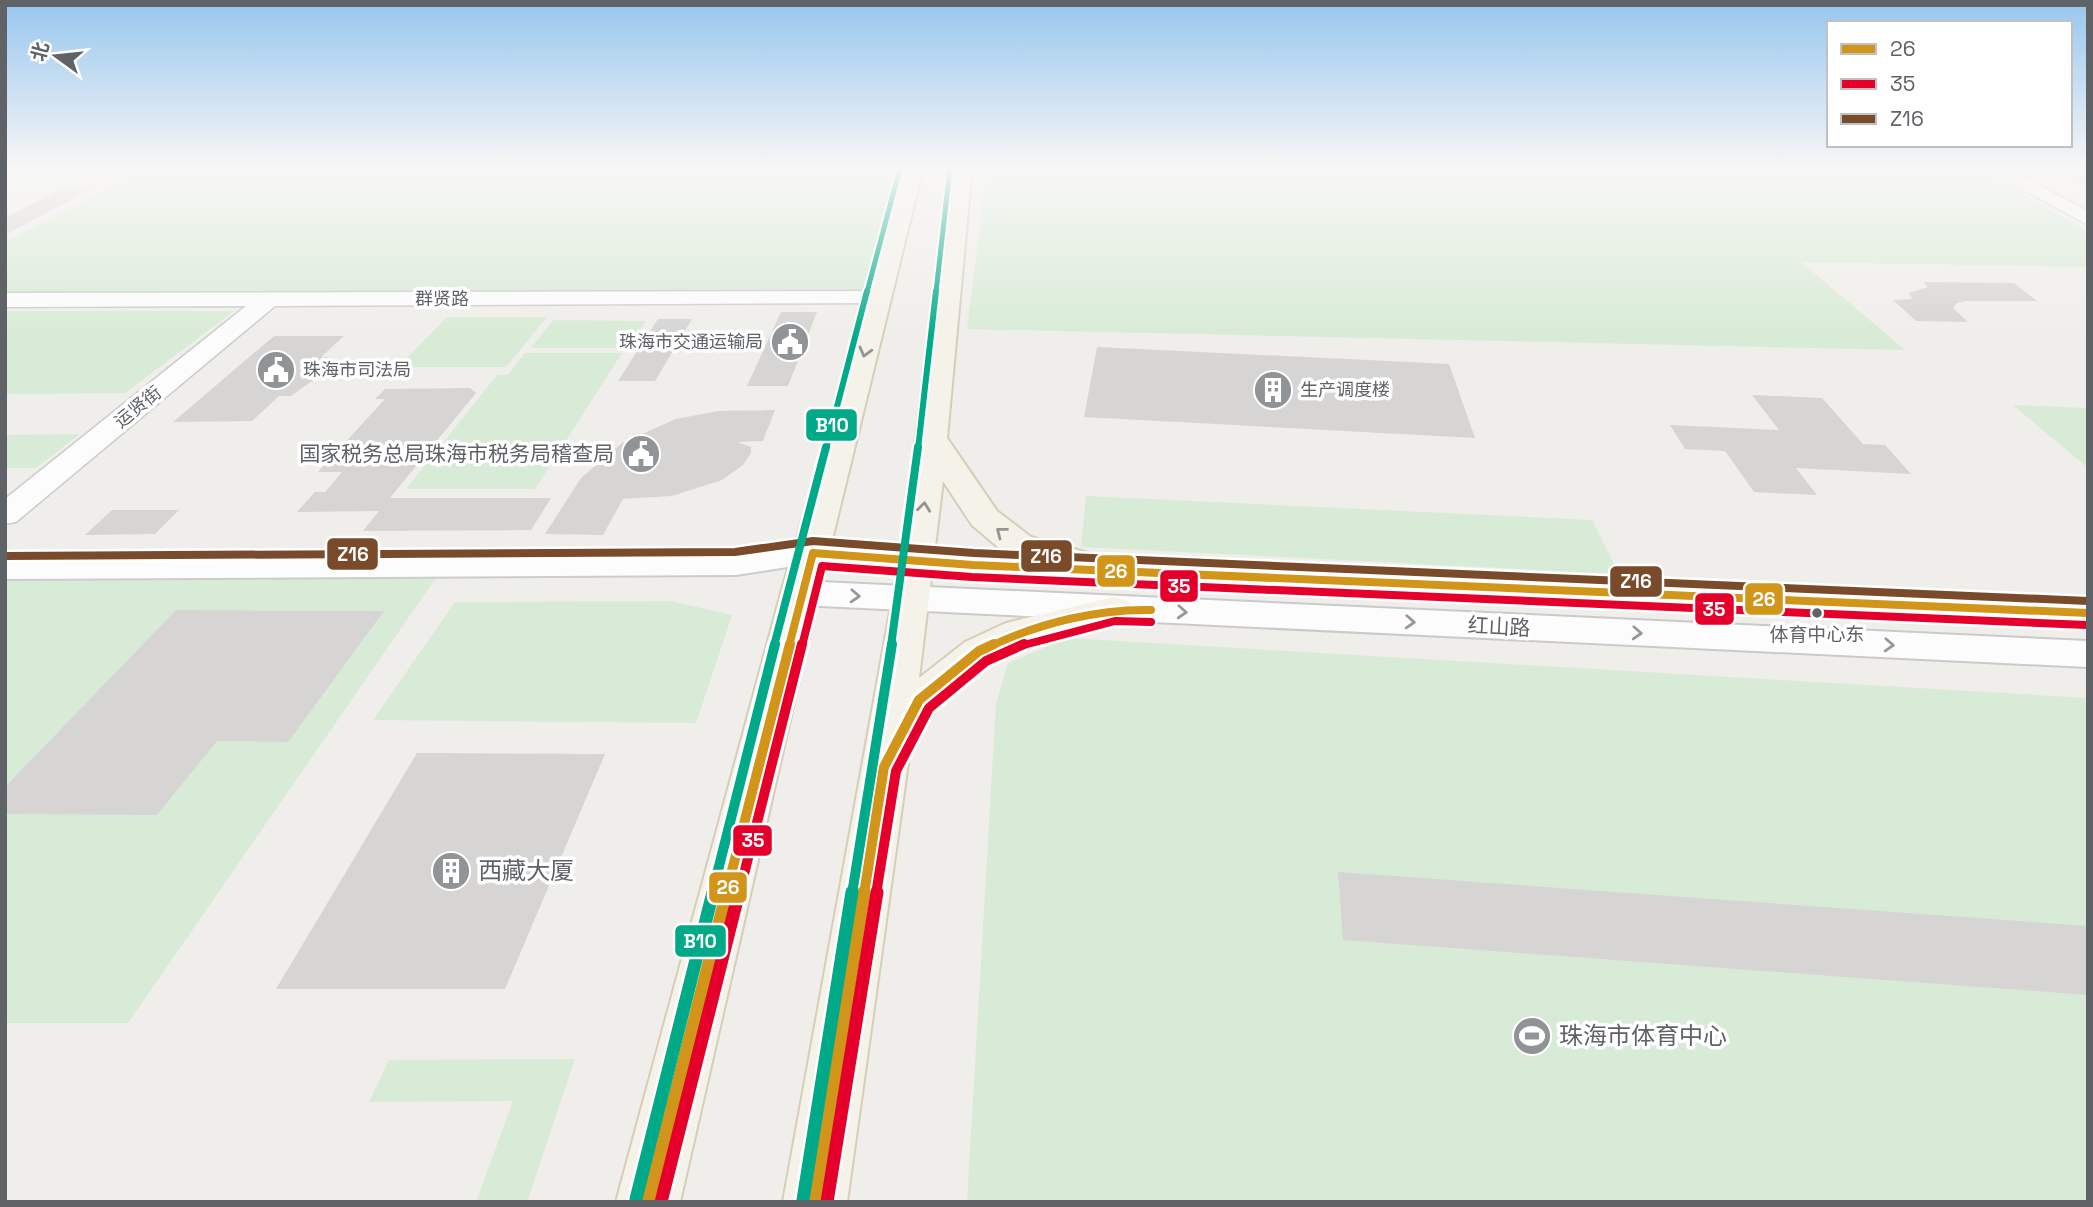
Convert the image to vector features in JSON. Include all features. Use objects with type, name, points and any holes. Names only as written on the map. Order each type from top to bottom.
[{"type":"main road","points":[[648,1202],[806,573],[898,224]]},
{"type":"main road","points":[[815,1202],[914,580],[955,224]]},
{"type":"main road","points":[[932,439],[984,518],[1018,545],[1112,590]]},
{"type":"main road","points":[[5,568],[736,564],[806,573]]},
{"type":"main road","name":"红山路","points":[[806,573],[1112,590],[2088,654]]},
{"type":"main road","points":[[884,767],[919,700],[979,651],[1112,590]]},
{"type":"main road","name":"红山路","points":[[1112,590],[2088,612]]},
{"type":"street","name":"群贤路","points":[[5,300],[879,298]]},
{"type":"street","name":"运贤街","points":[[5,515],[270,299]]},
{"type":"green space","points":[[39,224],[898,224],[879,298],[5,300],[5,242]]},
{"type":"green space","points":[[980,224],[2076,224],[2088,231],[2088,267],[1801,262],[1905,350],[967,329]]},
{"type":"green space","points":[[5,311],[234,311],[125,393],[5,394]]},
{"type":"green space","points":[[447,317],[547,317],[506,367],[398,367]]},
{"type":"green space","points":[[553,320],[646,321],[628,348],[531,348]]},
{"type":"green space","points":[[525,353],[622,353],[535,489],[406,489],[497,375],[508,375]]},
{"type":"green space","points":[[2013,405],[2088,408],[2088,468]]},
{"type":"green space","points":[[80,434],[36,468],[5,468],[5,435]]},
{"type":"green space","points":[[1086,496],[1592,520],[1619,574],[1081,547]]},
{"type":"green space","points":[[5,572],[440,572],[128,1023],[5,1023]]},
{"type":"green space","points":[[670,601],[732,615],[696,723],[373,720],[455,602]]},
{"type":"green space","name":"珠海市体育中心","points":[[1068,638],[2088,698],[2088,1202],[967,1202],[996,703],[1008,663]]},
{"type":"green space","points":[[575,1059],[527,1202],[476,1202],[513,1101],[369,1102],[389,1060]]},
{"type":"building","points":[[5,224],[25,224],[5,235]]},
{"type":"building","points":[[1923,282],[2014,283],[2037,301],[1965,301],[1957,303],[1953,308],[1968,322],[1916,321],[1893,300],[1912,299],[1909,293],[1928,287]]},
{"type":"building","points":[[781,312],[817,312],[788,386],[747,386]]},
{"type":"building","points":[[658,319],[692,319],[655,381],[618,381]]},
{"type":"building","name":"珠海市司法局","points":[[274,336],[344,336],[321,357],[332,357],[319,376],[291,396],[279,396],[252,421],[173,422]]},
{"type":"building","name":"生产调度楼","points":[[1097,347],[1449,364],[1475,438],[1084,417]]},
{"type":"building","points":[[470,388],[476,393],[390,498],[551,498],[531,530],[363,531],[379,511],[297,512],[315,492],[325,492],[342,472],[318,472],[385,399],[375,399],[385,389]]},
{"type":"building","points":[[1752,395],[1822,398],[1863,444],[1885,445],[1911,474],[1796,468],[1817,495],[1754,492],[1725,451],[1685,449],[1670,425],[1779,430]]},
{"type":"building","points":[[775,410],[763,441],[737,442],[751,447],[751,453],[743,465],[722,480],[672,496],[623,499],[603,535],[545,534],[581,478],[622,443],[676,419],[718,411]]},
{"type":"building","points":[[112,510],[179,510],[155,534],[85,535]]},
{"type":"building","points":[[176,610],[384,611],[288,742],[217,741],[157,815],[5,814],[5,787]]},
{"type":"building","name":"西藏大厦","points":[[417,753],[605,754],[505,989],[276,989]]},
{"type":"building","points":[[1338,872],[2088,926],[2088,995],[1343,940]]},
{"type":"transit line","name":"B10","points":[[636,1199],[788,590],[885,224]]},
{"type":"transit line","name":"B10","points":[[803,1200],[905,560],[944,224]]},
{"type":"transit line","name":"Z16","points":[[5,556],[735,552],[813,541],[974,553],[2088,601]]},
{"type":"transit line","name":"26","points":[[648,1202],[813,553],[973,565],[2088,613]]},
{"type":"transit line","name":"35","points":[[661,1202],[822,566],[972,577],[2087,625]]},
{"type":"transit line","name":"26","points":[[815,1202],[884,767],[919,700],[979,651],[1020,632],[1114,609],[1151,610]]},
{"type":"transit line","name":"35","points":[[827,1202],[896,771],[929,708],[986,661],[1024,644],[1115,621],[1151,622]]},
{"type":"place","name":"珠海市交通运输局","points":[[790,342]]},
{"type":"place","name":"珠海市司法局","points":[[276,370]]},
{"type":"place","name":"生产调度楼","points":[[1273,390]]},
{"type":"place","name":"国家税务总局珠海市税务局稽查局","points":[[641,454]]},
{"type":"place","name":"体育中心东","points":[[1817,613]]},
{"type":"place","name":"西藏大厦","points":[[451,871]]},
{"type":"place","name":"珠海市体育中心","points":[[1532,1036]]}]
